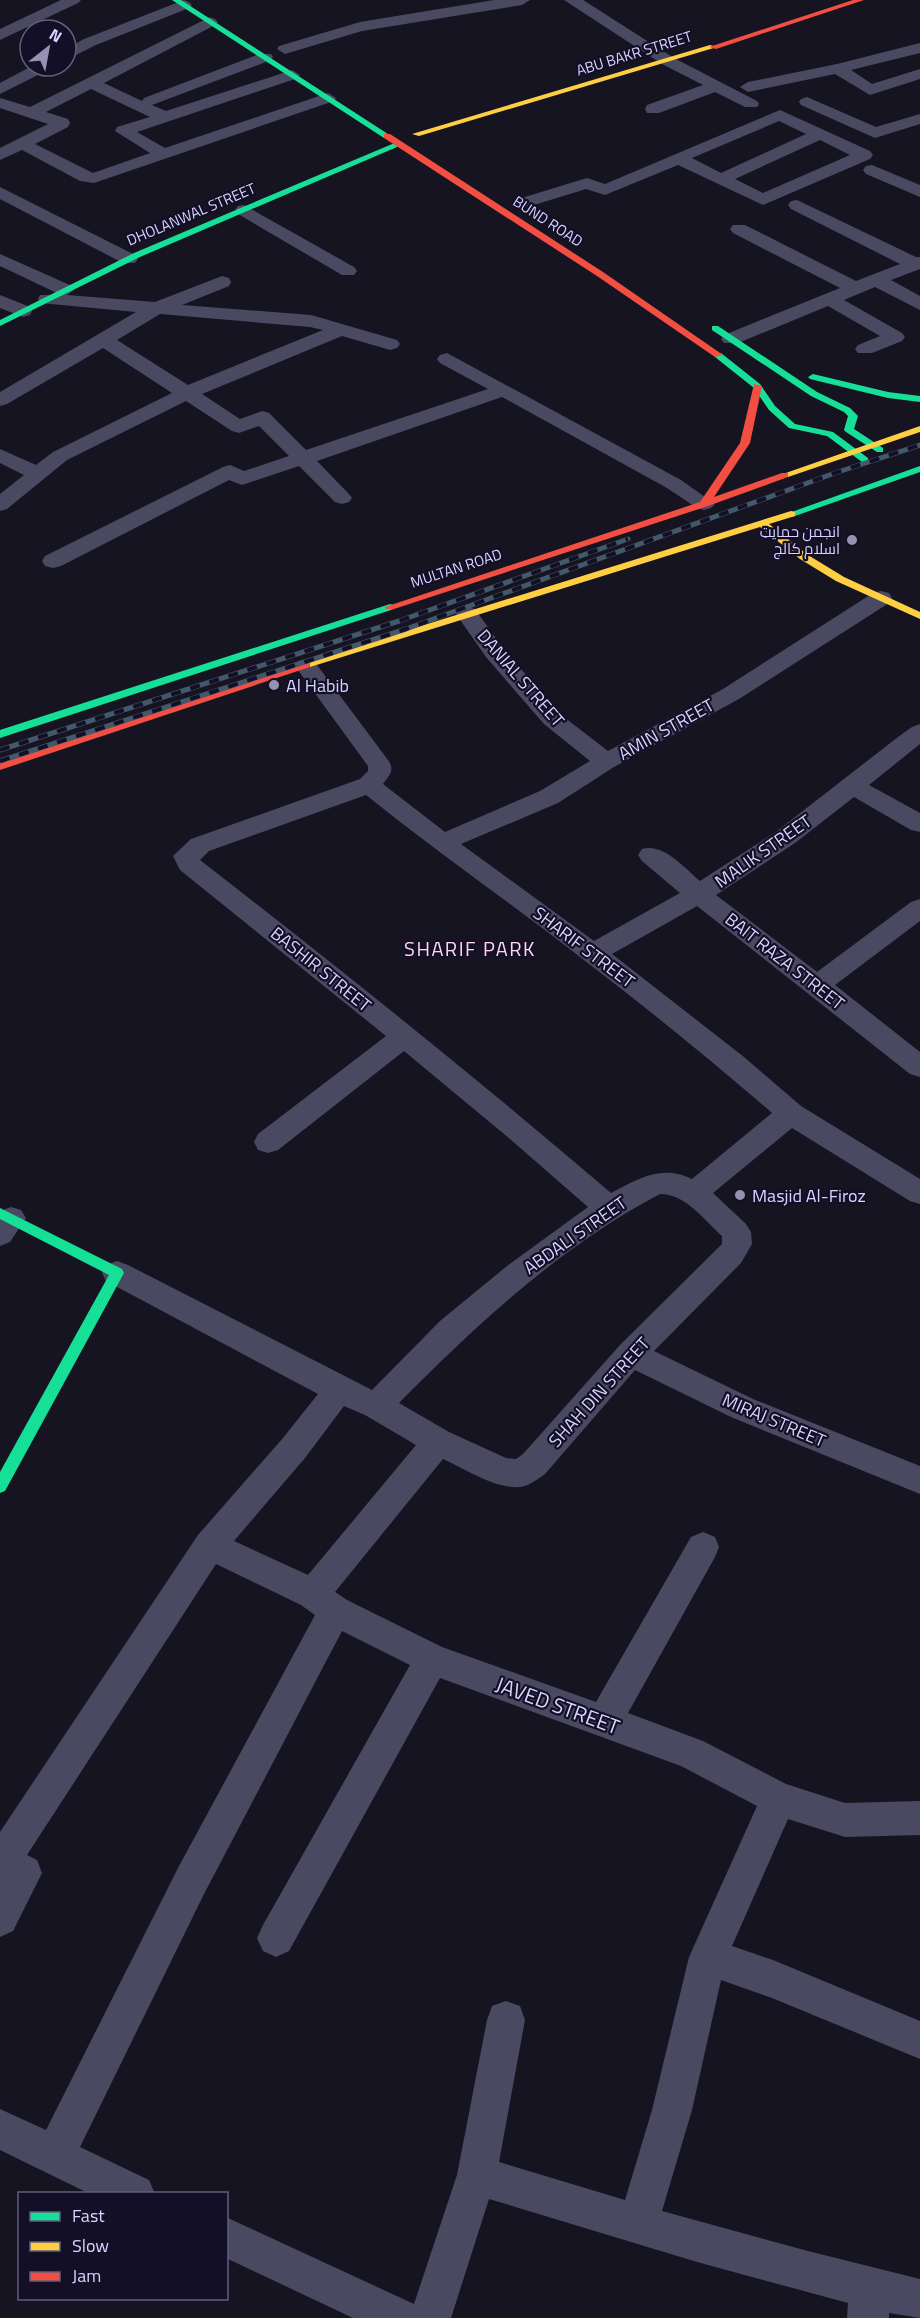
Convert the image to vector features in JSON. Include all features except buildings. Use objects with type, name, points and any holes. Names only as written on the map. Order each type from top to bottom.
[{"type":"main road","name":"ABU BAKR STREET","points":[[434,146],[412,132],[668,61],[860,0]]},
{"type":"main road","name":"BUND ROAD","points":[[180,3],[600,273],[706,346],[757,386],[771,408],[792,426],[830,434],[891,478]]},
{"type":"main road","points":[[280,46],[305,62]]},
{"type":"main road","name":"DHOLANWAL STREET","points":[[0,323],[129,259],[400,144]]},
{"type":"main road","points":[[438,170],[460,163]]},
{"type":"main road","name":"BUND ROAD","points":[[517,201],[541,216]]},
{"type":"main road","points":[[0,766],[467,614],[762,524],[891,478],[904,466],[849,430],[853,416],[847,410],[814,394],[777,367],[700,319]]},
{"type":"main road","points":[[777,367],[856,388],[920,399]]},
{"type":"main road","points":[[704,504],[745,443],[757,386]]},
{"type":"main road","name":"MULTAN ROAD","points":[[0,734],[704,504],[852,450],[920,429]]},
{"type":"main road","points":[[762,524],[804,557],[840,579],[920,615]]},
{"type":"main road","points":[[0,1486],[117,1272],[4,1222]]},
{"type":"street","points":[[0,35],[73,0]]},
{"type":"street","points":[[280,46],[360,27],[522,0]]},
{"type":"street","points":[[572,0],[668,61],[716,86],[749,95],[920,48]]},
{"type":"street","points":[[78,48],[180,3]]},
{"type":"street","points":[[32,113],[210,22]]},
{"type":"street","points":[[150,101],[265,57]]},
{"type":"street","points":[[837,69],[862,101]]},
{"type":"street","points":[[833,114],[920,74]]},
{"type":"street","points":[[163,154],[123,131],[292,75]]},
{"type":"street","points":[[0,89],[21,78]]},
{"type":"street","points":[[91,83],[165,117]]},
{"type":"street","points":[[653,109],[716,86]]},
{"type":"street","points":[[23,144],[91,178],[328,98]]},
{"type":"street","points":[[807,102],[875,133],[920,120]]},
{"type":"street","points":[[0,104],[62,123],[0,155]]},
{"type":"street","points":[[517,201],[587,183],[604,190],[778,115],[864,155],[764,200],[678,159]]},
{"type":"street","points":[[720,179],[820,134]]},
{"type":"street","points":[[872,170],[920,192]]},
{"type":"street","points":[[0,192],[129,259]]},
{"type":"street","points":[[797,205],[917,263]]},
{"type":"street","points":[[244,210],[348,271]]},
{"type":"street","points":[[739,229],[856,289]]},
{"type":"street","points":[[0,259],[65,290]]},
{"type":"street","points":[[731,339],[917,263]]},
{"type":"street","points":[[877,280],[920,304]]},
{"type":"street","points":[[0,400],[157,308],[222,282]]},
{"type":"street","points":[[47,299],[310,321],[390,344]]},
{"type":"street","points":[[831,300],[895,337],[865,350]]},
{"type":"street","points":[[0,301],[23,311]]},
{"type":"street","points":[[0,505],[60,456],[187,393],[340,330]]},
{"type":"street","points":[[103,339],[239,427],[262,417],[342,498]]},
{"type":"street","points":[[447,359],[502,392],[674,484],[704,504]]},
{"type":"street","points":[[53,561],[230,471],[242,479],[502,392]]},
{"type":"street","points":[[0,455],[37,474]]},
{"type":"street","name":"AMIN STREET","points":[[442,843],[549,797],[606,762],[731,694],[881,598]]},
{"type":"street","name":"DANIAL STREET","points":[[467,614],[494,652],[552,719],[606,762]]},
{"type":"street","points":[[306,666],[380,765],[380,772],[369,785]]},
{"type":"street","name":"MALIK STREET","points":[[593,953],[699,894],[813,818],[851,785],[920,732]]},
{"type":"street","name":"SHARIF STREET","points":[[369,785],[442,843],[593,953],[734,1064],[791,1113],[920,1193]]},
{"type":"street","name":"BASHIR STREET","points":[[369,785],[200,845],[186,856],[189,864],[295,947],[520,1131],[608,1208]]},
{"type":"street","points":[[851,785],[920,824]]},
{"type":"street","name":"BAIT RAZA STREET","points":[[651,855],[745,932],[817,985],[920,1067]]},
{"type":"street","points":[[817,985],[920,908]]},
{"type":"street","points":[[268,1142],[404,1037]]},
{"type":"street","points":[[694,1193],[791,1113]]},
{"type":"street","name":"ABDALI STREET","points":[[376,1406],[451,1330],[518,1275],[608,1208],[656,1183],[674,1183],[694,1193]]},
{"type":"street","name":"SHAH DIN STREET","points":[[117,1272],[339,1390],[376,1406],[438,1442],[503,1471],[520,1473],[534,1464],[631,1354],[731,1255],[737,1244],[736,1232],[694,1193]]},
{"type":"street","name":"MIRAJ STREET","points":[[631,1354],[742,1408],[920,1480]]},
{"type":"street","points":[[0,1918],[24,1873],[2,1861],[210,1545],[294,1448],[339,1390]]},
{"type":"street","points":[[55,2155],[126,2006],[271,1725],[324,1602],[438,1442]]},
{"type":"street","name":"JAVED STREET","points":[[210,1545],[432,1659],[691,1753],[778,1799],[845,1820],[920,1818]]},
{"type":"street","points":[[604,1722],[702,1547]]},
{"type":"street","points":[[276,1938],[432,1659]]},
{"type":"street","points":[[638,2224],[672,2110],[708,1957],[778,1799]]},
{"type":"street","points":[[708,1957],[773,1979],[920,2040]]},
{"type":"street","points":[[430,2318],[477,2175],[506,2020]]},
{"type":"street","points":[[0,2129],[133,2192]]},
{"type":"street","points":[[477,2175],[638,2224],[869,2303],[920,2300]]},
{"type":"street","points":[[228,2238],[399,2318]]},
{"type":"railway","points":[[0,761],[406,629],[835,473],[920,445]]},
{"type":"railway","points":[[0,750],[399,621],[628,539]]},
{"type":"traffic: fast","points":[[176,0],[387,136]]},
{"type":"traffic: fast","points":[[0,323],[137,255],[400,144]]},
{"type":"traffic: fast","points":[[715,328],[814,394],[847,410],[853,416],[849,430],[880,450]]},
{"type":"traffic: fast","points":[[718,355],[757,386],[772,408],[792,426],[830,434],[865,460]]},
{"type":"traffic: fast","points":[[813,377],[888,395],[920,399]]},
{"type":"traffic: fast","points":[[791,514],[920,469]]},
{"type":"traffic: fast","points":[[0,734],[390,607]]},
{"type":"traffic: fast","points":[[0,1213],[117,1273],[0,1486]]},
{"type":"traffic: slow","points":[[416,134],[713,47]]},
{"type":"traffic: slow","points":[[785,475],[920,429]]},
{"type":"traffic: slow","points":[[306,665],[791,514]]},
{"type":"traffic: slow","points":[[762,524],[804,557],[840,579],[920,616]]},
{"type":"traffic: jam","points":[[713,47],[860,0]]},
{"type":"traffic: jam","points":[[387,136],[600,274],[718,355]]},
{"type":"traffic: jam","points":[[704,504],[745,443],[757,386]]},
{"type":"traffic: jam","points":[[390,607],[704,504],[785,475]]},
{"type":"traffic: jam","points":[[0,766],[306,665]]},
{"type":"place","name":"انجمن حمایتِ اسلام کالج","points":[[852,540]]},
{"type":"place","name":"Al Habib","points":[[274,685]]},
{"type":"place","name":"Masjid Al-Firoz","points":[[740,1195]]},
{"type":"district","name":"SHARIF PARK","points":[[470,948]]}]
